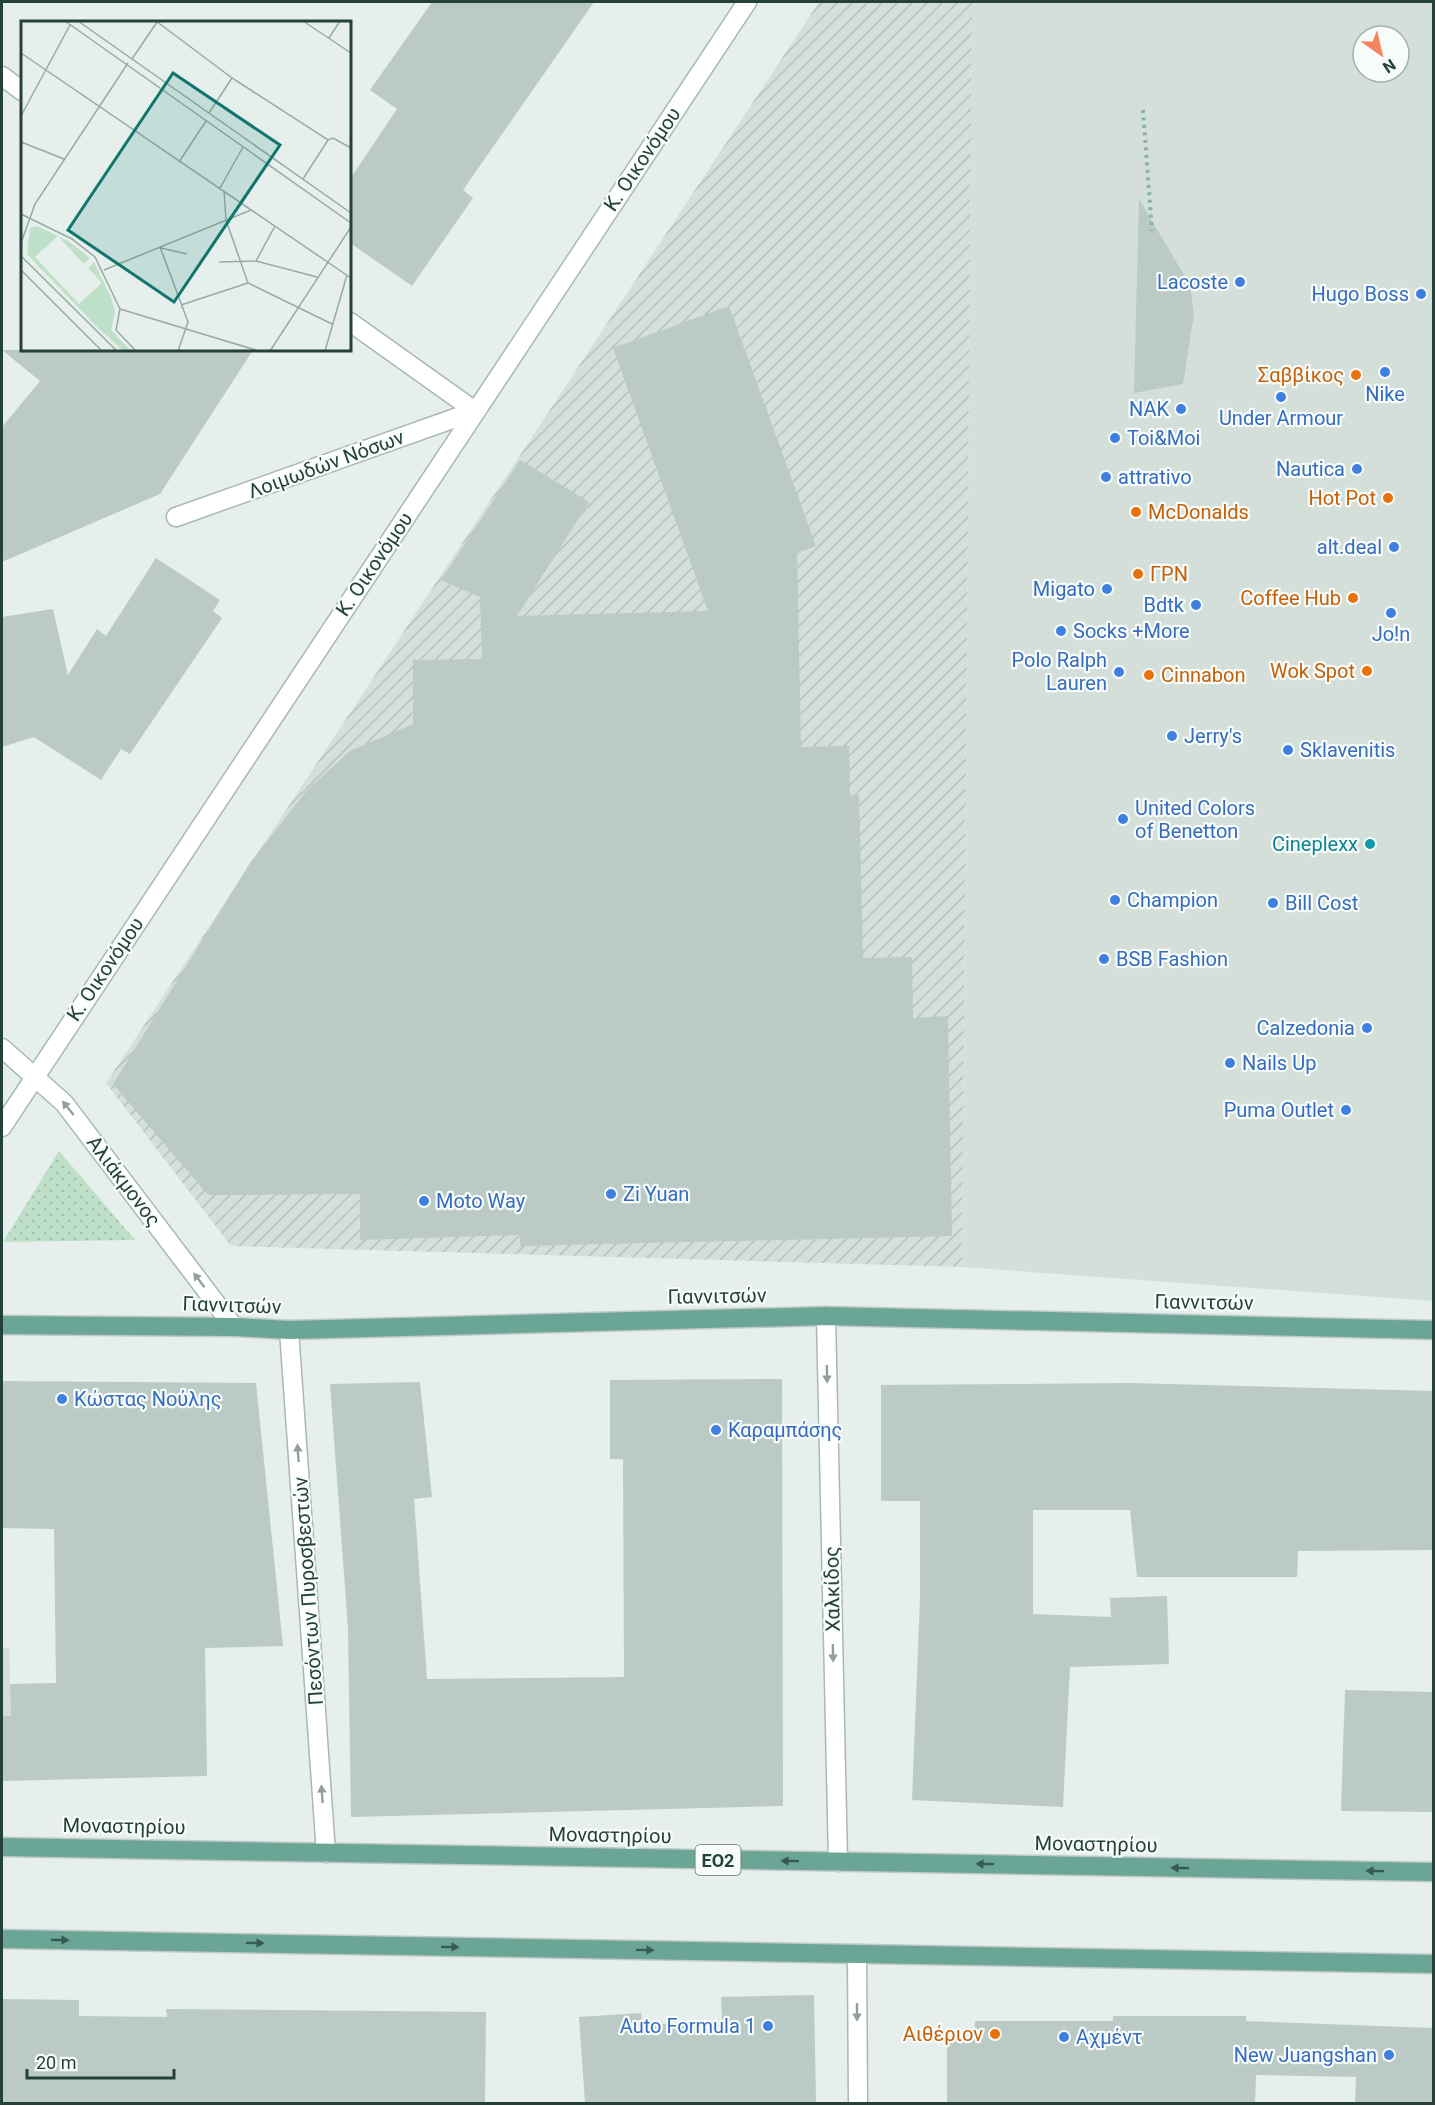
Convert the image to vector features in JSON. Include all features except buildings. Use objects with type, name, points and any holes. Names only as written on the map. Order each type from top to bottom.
[{"type":"main road","name":"Γιαννιτσών","points":[[2,1325],[234,1327],[289,1330],[826,1316],[1434,1330]]},
{"type":"main road","name":"Μοναστηρίου","points":[[2,1847],[1434,1872]]},
{"type":"main road","points":[[2,1939],[1434,1964]]},
{"type":"street","name":"Κ. Οικονόμου","points":[[2,1127],[747,2]]},
{"type":"street","points":[[2,76],[21,90]]},
{"type":"street","points":[[351,323],[475,411]]},
{"type":"street","name":"Λοιμωδών Νόσων","points":[[176,517],[475,411]]},
{"type":"street","name":"Αλιάκμονος","points":[[2,1048],[64,1103],[234,1327]]},
{"type":"street","name":"Χαλκίδος","points":[[826,1316],[838,1862]]},
{"type":"street","name":"Πεσόντων Πυροσβεστών","points":[[289,1330],[326,1853]]},
{"type":"street","points":[[857,1954],[858,2103]]},
{"type":"path","points":[[1143,110],[1152,231]]},
{"type":"shaded area","points":[[819,2],[972,2],[962,1267],[231,1246],[106,1083]]},
{"type":"shaded area","points":[[972,2],[1433,2],[1433,1301],[962,1267]]},
{"type":"shaded area","points":[[2,1648],[9,1648],[13,1781],[2,1781]]},
{"type":"green space","points":[[59,1151],[135,1240],[3,1242]]},
{"type":"place","name":"Lacoste","points":[[1240,282]]},
{"type":"place","name":"Hugo Boss","points":[[1421,294]]},
{"type":"place","name":"Nike","points":[[1385,372]]},
{"type":"place","name":"Σαββίκος","points":[[1356,375]]},
{"type":"place","name":"Under Armour","points":[[1281,397]]},
{"type":"place","name":"NAK","points":[[1181,409]]},
{"type":"place","name":"Toi&Moi","points":[[1115,438]]},
{"type":"place","name":"Nautica","points":[[1357,469]]},
{"type":"place","name":"attrativo","points":[[1106,477]]},
{"type":"place","name":"Hot Pot","points":[[1388,498]]},
{"type":"place","name":"McDonalds","points":[[1136,512]]},
{"type":"place","name":"alt.deal","points":[[1394,547]]},
{"type":"place","name":"ΓΡΝ","points":[[1138,574]]},
{"type":"place","name":"Migato","points":[[1107,589]]},
{"type":"place","name":"Coffee Hub","points":[[1353,598]]},
{"type":"place","name":"Βdtk","points":[[1196,605]]},
{"type":"place","name":"Jo!n","points":[[1391,613]]},
{"type":"place","name":"Socks +More","points":[[1061,631]]},
{"type":"place","name":"Wok Spot","points":[[1367,671]]},
{"type":"place","name":"Polo Ralph Lauren","points":[[1119,672]]},
{"type":"place","name":"Cinnabon","points":[[1149,675]]},
{"type":"place","name":"Jerry's","points":[[1172,736]]},
{"type":"place","name":"Sklavenitis","points":[[1288,750]]},
{"type":"place","name":"United Colors of Benetton","points":[[1123,819]]},
{"type":"place","name":"Cineplexx","points":[[1370,844]]},
{"type":"place","name":"Champion","points":[[1115,900]]},
{"type":"place","name":"Bill Cost","points":[[1273,903]]},
{"type":"place","name":"BSB Fashion","points":[[1104,959]]},
{"type":"place","name":"Calzedonia","points":[[1367,1028]]},
{"type":"place","name":"Nails Up","points":[[1230,1063]]},
{"type":"place","name":"Puma Outlet","points":[[1346,1110]]},
{"type":"place","name":"Zi Yuan","points":[[611,1194]]},
{"type":"place","name":"Moto Way","points":[[424,1201]]},
{"type":"place","name":"Κώστας Νούλης","points":[[62,1399]]},
{"type":"place","name":"Καραμπάσης","points":[[716,1430]]},
{"type":"place","name":"Auto Formula 1","points":[[768,2026]]},
{"type":"place","name":"Αιθέριον","points":[[995,2034]]},
{"type":"place","name":"Αχμέντ","points":[[1064,2037]]},
{"type":"place","name":"New Juangshan","points":[[1389,2055]]}]
